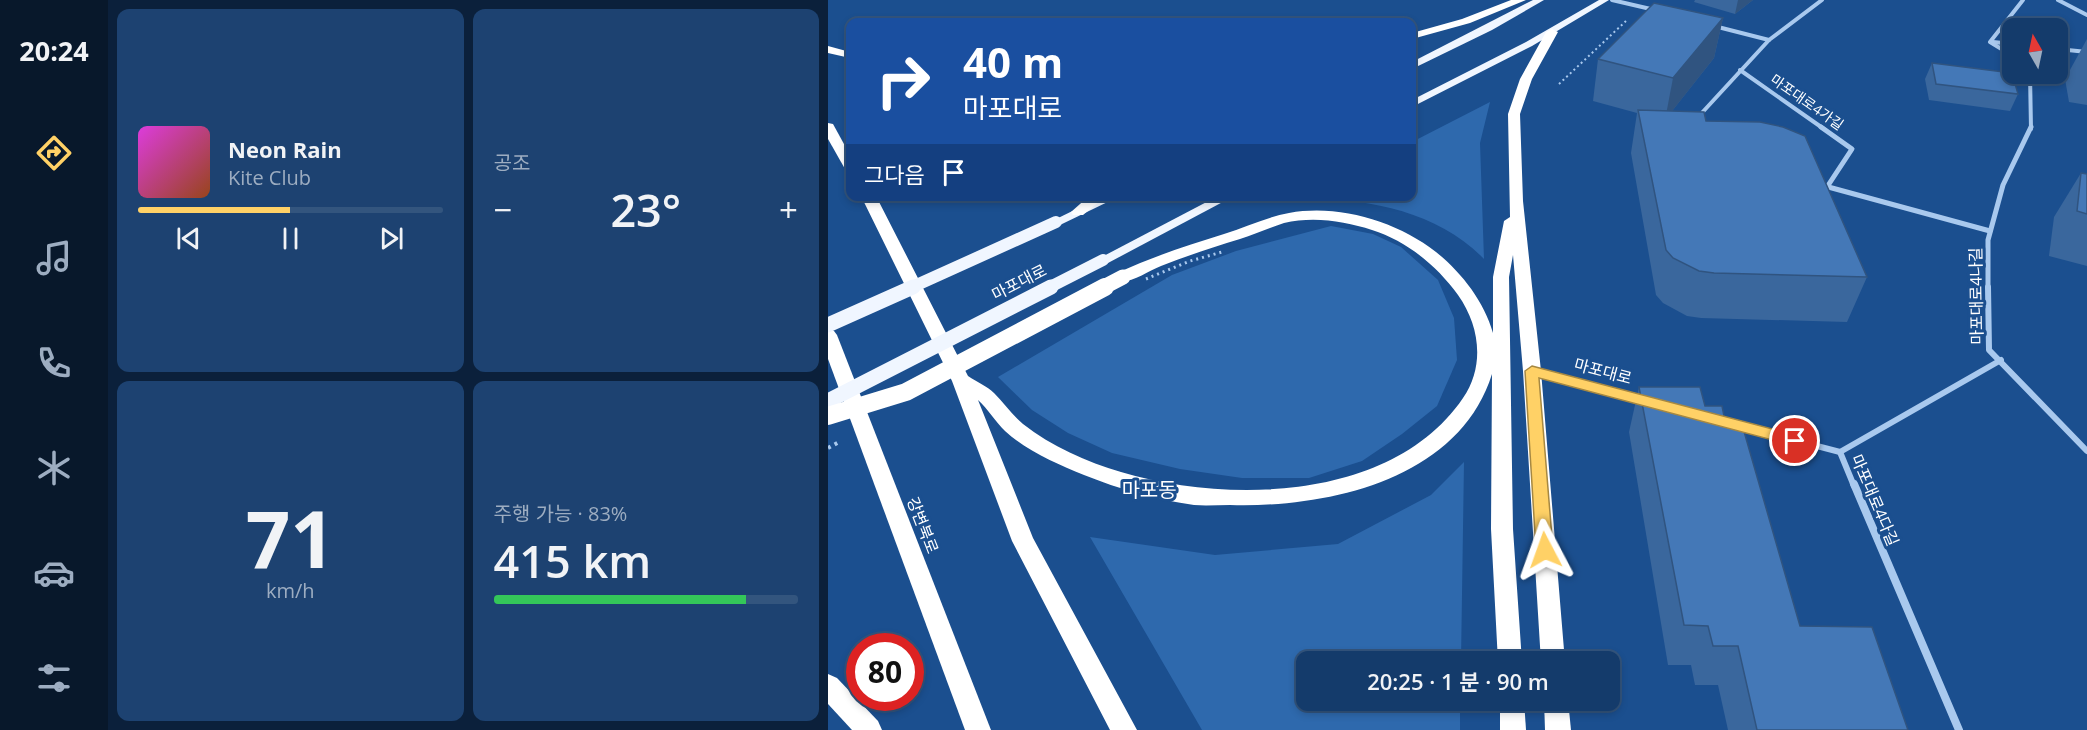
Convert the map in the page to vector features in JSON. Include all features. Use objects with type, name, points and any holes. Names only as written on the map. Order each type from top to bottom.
[{"type":"highway","points":[[1416,35],[1466,21],[1521,0]]},
{"type":"highway","points":[[1552,32],[1526,79],[1514,114],[1516,201],[1532,371],[1552,651]]},
{"type":"highway","points":[[828,49],[846,54]]},
{"type":"highway","points":[[828,127],[846,159]]},
{"type":"highway","points":[[872,201],[962,381],[1023,541],[1124,730]]},
{"type":"highway","points":[[1078,212],[1092,201]]},
{"type":"highway","points":[[1509,651],[1502,529],[1501,277],[1516,201]]},
{"type":"highway","points":[[828,416],[906,392],[1153,262],[1293,217],[1324,216],[1351,220],[1380,227],[1407,239],[1431,255],[1451,274],[1470,298],[1485,331],[1486,361],[1475,397],[1449,430],[1423,452],[1380,475],[1331,488],[1263,497],[1194,496],[1125,480],[1081,465],[1038,444],[1021,432],[984,394],[962,381]]},
{"type":"highway","name":"강변북로","points":[[828,335],[978,730]]},
{"type":"highway","points":[[830,688],[869,730]]},
{"type":"highway","points":[[1512,711],[1513,730]]},
{"type":"highway","points":[[1557,711],[1558,730]]},
{"type":"main road","points":[[1416,64],[1540,0]]},
{"type":"main road","points":[[1416,102],[1552,32],[1605,0]]},
{"type":"main road","points":[[828,325],[1103,201]]},
{"type":"main road","name":"마포대로","points":[[828,401],[1218,201]]},
{"type":"street","points":[[1612,0],[1665,13]]},
{"type":"street","points":[[1696,120],[1768,40],[1822,0]]},
{"type":"street","points":[[1990,42],[2023,0]]},
{"type":"street","points":[[2058,0],[2087,15]]},
{"type":"street","points":[[1711,25],[1768,40]]},
{"type":"street","points":[[1990,42],[2002,43]]},
{"type":"street","points":[[1990,42],[2002,49]]},
{"type":"street","points":[[2068,50],[2087,52]]},
{"type":"street","name":"마포대로4가길","points":[[1740,70],[1852,149],[1827,187]]},
{"type":"street","name":"마포대로4나길","points":[[2030,84],[2031,131],[2003,185],[1988,240],[1989,350],[2087,451]]},
{"type":"street","points":[[1815,183],[1990,231]]},
{"type":"street","name":"마포대로4다길","points":[[1959,730],[1840,452],[2001,360]]},
{"type":"street","name":"마포대로","points":[[1532,371],[1654,403]]},
{"type":"street","points":[[1724,422],[1840,452]]},
{"type":"path","points":[[1559,84],[1642,7]]},
{"type":"shaded area","points":[[1490,102],[1480,143],[1484,259],[1466,243],[1424,219],[1378,205],[1354,201],[1416,201],[1416,140]]},
{"type":"shaded area","points":[[1331,226],[1373,234],[1401,247],[1438,280],[1454,318],[1457,360],[1437,406],[1402,434],[1362,461],[1309,478],[1242,478],[1180,469],[1112,453],[1068,433],[1032,410],[998,377],[1172,275],[1236,251]]},
{"type":"shaded area","points":[[1464,462],[1461,651],[1296,651],[1296,711],[1460,711],[1460,730],[1202,730],[1090,537],[1215,555],[1338,544],[1431,495]]},
{"type":"building","points":[[1654,3],[1723,18],[1673,78],[1598,59]]},
{"type":"building","points":[[1932,63],[2002,72],[2002,84],[2015,84],[2018,94],[1936,84]]},
{"type":"building","points":[[1638,110],[1704,112],[1706,121],[1760,122],[1783,127],[1805,136],[1867,277],[1714,273],[1699,271],[1673,258],[1666,250]]},
{"type":"building","points":[[2081,173],[2087,174],[2087,214],[2077,211]]},
{"type":"building","points":[[1639,387],[1700,387],[1705,406],[1722,406],[1725,421],[1741,421],[1800,626],[1872,627],[1908,730],[1757,730],[1738,646],[1713,646],[1708,626],[1684,625]]},
{"type":"district","name":"마포동","points":[[1149,490]]},
{"type":"route","points":[[1545,550],[1532,371],[1795,441]]}]
